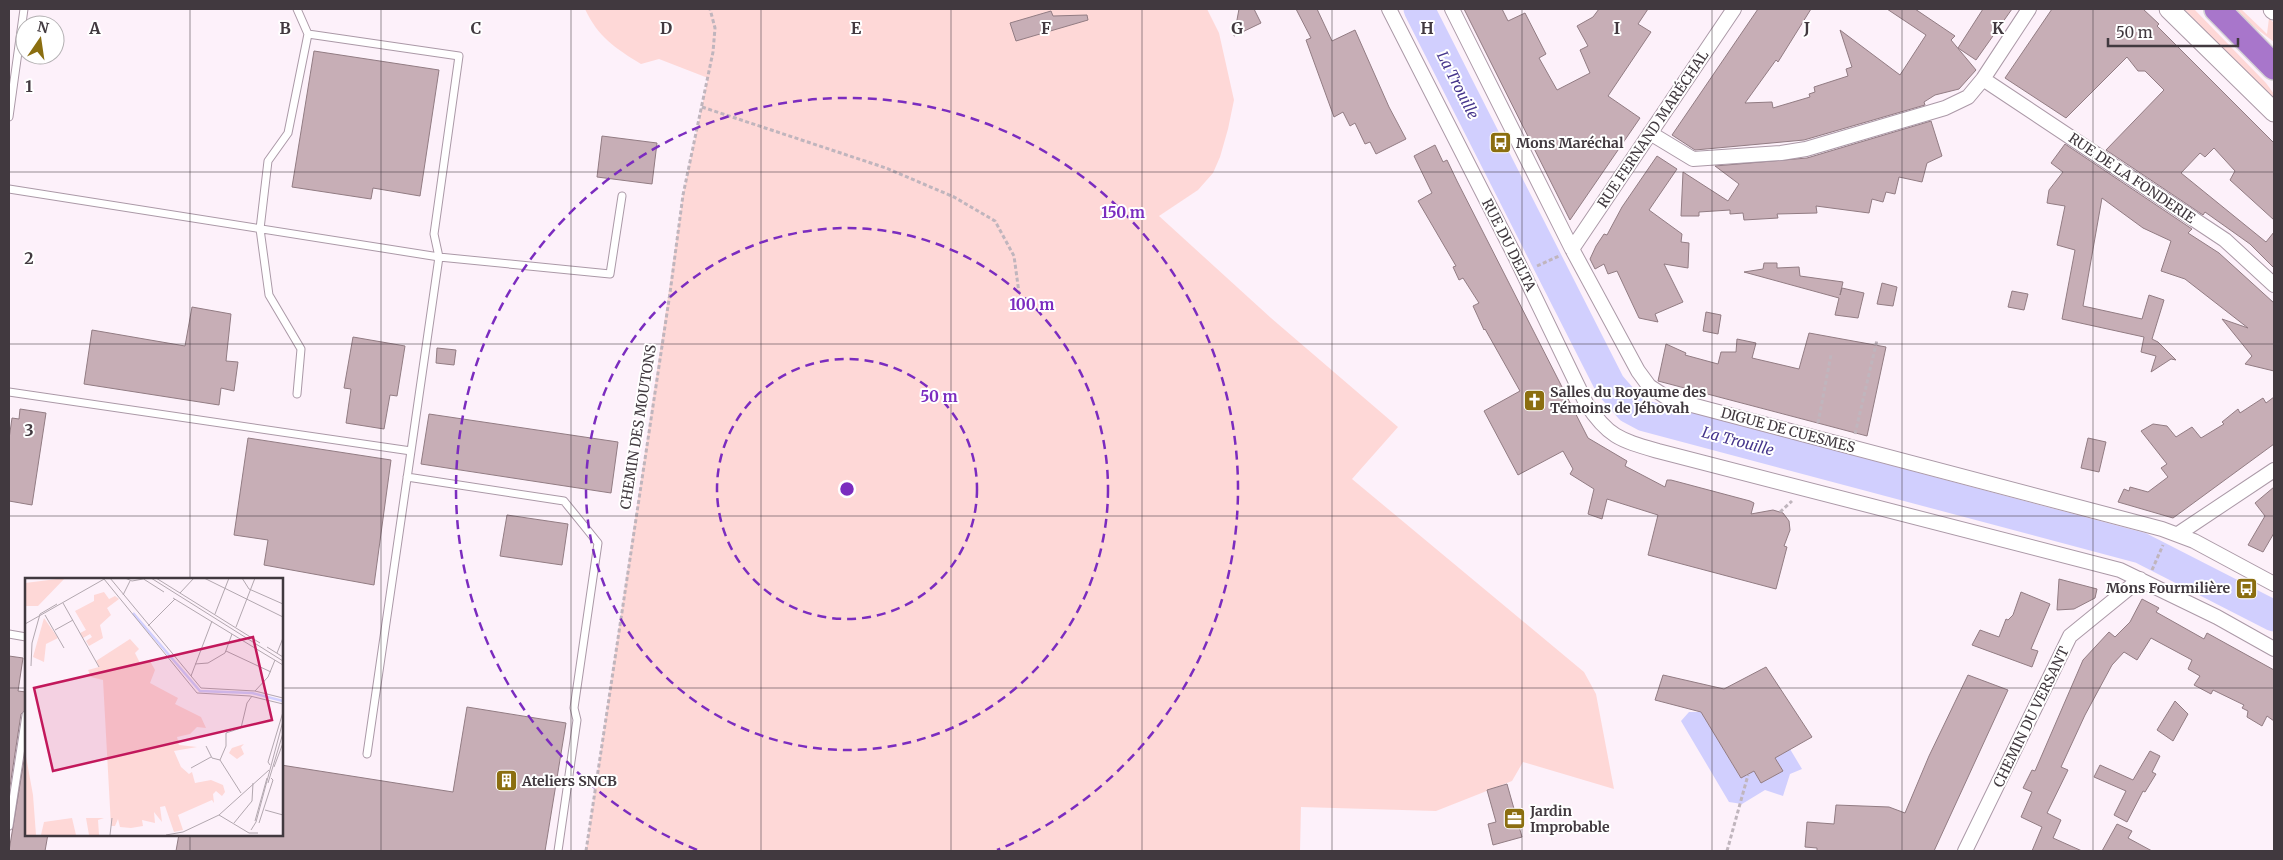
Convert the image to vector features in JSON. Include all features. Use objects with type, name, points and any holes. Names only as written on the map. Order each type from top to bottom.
[{"type":"highway","points":[[2217,9],[2274,67]]},
{"type":"highway","points":[[2243,35],[2274,52]]},
{"type":"highway","points":[[2243,35],[2274,75]]},
{"type":"street","name":"RUE DU DELTA","points":[[1389,9],[1515,256],[1586,403],[1599,424],[1614,435],[1631,443],[1658,451],[2120,570],[2146,575]]},
{"type":"street","name":"DIGUE DE CUESMES","points":[[1452,9],[1567,251],[1648,386],[1669,398],[2178,534],[2274,584]]},
{"type":"street","name":"RUE FERNAND MARÉCHAL","points":[[1567,251],[1734,9]]},
{"type":"street","points":[[1650,133],[1693,159],[1781,154],[1806,149],[1945,108],[1968,97],[1983,79],[2029,9]]},
{"type":"street","points":[[2169,9],[2274,112]]},
{"type":"street","name":"RUE DE LA FONDERIE","points":[[1983,79],[2225,240],[2274,285]]},
{"type":"street","points":[[2178,534],[2274,470]]},
{"type":"street","points":[[2146,575],[2274,649]]},
{"type":"street","name":"CHEMIN DU VERSANT","points":[[1965,851],[2070,636],[2146,575]]},
{"type":"lane","points":[[9,117],[24,9]]},
{"type":"lane","points":[[296,394],[302,349],[269,295],[260,229],[268,161],[288,133],[308,34],[297,9]]},
{"type":"lane","points":[[308,34],[459,56],[434,234],[439,257],[367,754]]},
{"type":"lane","points":[[9,189],[439,257],[610,274],[622,196]]},
{"type":"lane","points":[[9,392],[411,451]]},
{"type":"lane","points":[[407,477],[564,501],[598,543],[574,708],[577,720],[558,851]]},
{"type":"lane","points":[[9,634],[25,637]]},
{"type":"lane","points":[[9,826],[25,722]]},
{"type":"path","name":"CHEMIN DES MOUTONS","points":[[586,851],[670,293],[683,194],[713,52],[715,28],[710,9]]},
{"type":"path","points":[[702,107],[886,168],[954,197],[987,216],[995,221],[1014,256],[1020,292]]},
{"type":"path","points":[[1538,268],[1567,251]]},
{"type":"path","points":[[1852,447],[1877,340]]},
{"type":"path","points":[[1815,437],[1831,354]]},
{"type":"path","points":[[1780,512],[1795,499]]},
{"type":"path","points":[[2146,575],[2162,544]]},
{"type":"path","points":[[1726,851],[1748,775]]},
{"type":"shaded area","points":[[585,9],[1207,9],[1219,33],[1234,100],[1228,129],[1213,173],[1198,190],[1159,216],[1271,318],[1398,427],[1352,479],[1584,672],[1596,694],[1614,789],[1523,762],[1512,781],[1436,811],[1301,807],[1300,851],[586,851],[683,195],[708,78],[659,59],[641,64],[608,41],[590,19]]},
{"type":"shaded area","points":[[2184,9],[2194,9],[2266,83],[2274,94],[2274,110],[2259,86]]},
{"type":"shaded area","points":[[2234,9],[2241,9],[2267,34],[2269,18],[2274,23],[2274,42],[2249,23]]},
{"type":"water","points":[[1689,712],[1701,712],[1741,778],[1754,771],[1761,783],[1783,771],[1775,758],[1790,749],[1802,769],[1790,774],[1783,796],[1765,790],[1742,804],[1729,802],[1681,721]]},
{"type":"building","points":[[1239,9],[1254,9],[1261,23],[1234,36]]},
{"type":"building","points":[[1296,9],[1317,9],[1332,41],[1355,30],[1389,107],[1406,139],[1376,154],[1370,142],[1365,144],[1355,123],[1350,126],[1343,112],[1334,117],[1306,40],[1311,38]]},
{"type":"building","points":[[1464,9],[1502,9],[1508,21],[1525,13],[1546,54],[1539,58],[1557,90],[1590,73],[1580,50],[1588,46],[1577,26],[1593,17],[1599,9],[1648,9],[1638,24],[1651,32],[1608,96],[1640,118],[1570,220]]},
{"type":"building","points":[[1758,9],[1811,9],[1778,62],[1776,60],[1745,103],[1772,102],[1773,108],[1810,97],[1809,94],[1815,92],[1814,87],[1848,76],[1846,69],[1852,67],[1840,30],[1900,75],[1926,35],[1887,9],[1915,9],[1955,36],[1951,40],[1976,70],[1959,89],[1935,95],[1924,102],[1925,105],[1804,140],[1695,150],[1672,135]]},
{"type":"building","points":[[1983,9],[2012,9],[1976,60],[1958,48]]},
{"type":"building","points":[[2052,9],[2143,9],[2159,24],[2157,26],[2274,143],[2274,220],[2230,180],[2235,171],[2214,148],[2205,157],[2200,153],[2181,173],[2266,242],[2274,232],[2274,268],[2250,244],[2205,212],[2203,215],[2106,150],[2164,90],[2145,71],[2138,71],[2127,57],[2066,118],[2005,78]]},
{"type":"building","points":[[1051,11],[1053,16],[1087,15],[1088,20],[1016,41],[1010,23]]},
{"type":"building","points":[[314,51],[439,70],[420,196],[373,188],[371,199],[292,187]]},
{"type":"building","points":[[1931,121],[1942,156],[1927,163],[1922,182],[1899,177],[1895,194],[1886,192],[1883,202],[1872,199],[1869,213],[1816,206],[1817,213],[1777,214],[1778,218],[1744,220],[1743,213],[1730,214],[1730,210],[1699,212],[1699,216],[1681,216],[1683,172],[1728,201],[1739,184],[1715,166],[1807,158]]},
{"type":"building","points":[[602,136],[657,143],[652,184],[597,177]]},
{"type":"building","points":[[2065,144],[2192,229],[2188,233],[2219,253],[2274,303],[2274,371],[2245,364],[2252,356],[2222,319],[2248,328],[2185,279],[2161,271],[2171,241],[2143,228],[2102,198],[2083,306],[2142,319],[2149,295],[2164,300],[2152,339],[2158,342],[2176,360],[2171,359],[2151,372],[2156,356],[2141,352],[2144,337],[2062,319],[2075,250],[2057,245],[2065,206],[2047,203],[2049,190],[2063,172],[2051,163]]},
{"type":"building","points":[[1435,145],[1443,162],[1447,160],[1588,438],[1627,461],[1625,466],[1665,487],[1667,480],[1671,480],[1750,501],[1754,503],[1751,514],[1773,510],[1783,513],[1789,521],[1790,530],[1784,546],[1787,547],[1776,589],[1648,555],[1658,515],[1607,499],[1602,519],[1588,514],[1594,489],[1570,474],[1573,469],[1563,451],[1518,475],[1484,411],[1520,391],[1484,330],[1473,306],[1479,303],[1463,278],[1459,280],[1453,267],[1456,266],[1418,201],[1432,193],[1414,156]]},
{"type":"building","points":[[1657,156],[1677,169],[1649,210],[1682,234],[1681,242],[1689,243],[1688,268],[1664,264],[1683,302],[1655,314],[1658,322],[1639,318],[1617,271],[1608,274],[1604,264],[1595,269],[1590,259],[1596,246],[1604,234],[1607,235],[1622,207]]},
{"type":"building","points":[[1764,263],[1777,263],[1777,268],[1799,267],[1800,276],[1843,282],[1840,295],[1842,288],[1864,293],[1858,318],[1835,315],[1839,298],[1744,272],[1763,269]]},
{"type":"building","points":[[1882,283],[1897,287],[1893,306],[1877,304]]},
{"type":"building","points":[[2012,291],[2028,294],[2024,310],[2008,307]]},
{"type":"building","points":[[192,307],[231,314],[226,361],[238,362],[234,391],[221,388],[219,405],[84,384],[92,330],[185,346]]},
{"type":"building","points":[[1706,312],[1721,315],[1718,334],[1703,331]]},
{"type":"building","points":[[1809,333],[1886,347],[1867,436],[1658,381],[1666,344],[1686,353],[1685,355],[1718,364],[1721,352],[1736,352],[1737,339],[1756,343],[1752,358],[1799,369]]},
{"type":"building","points":[[353,337],[405,346],[397,396],[390,395],[384,429],[346,423],[351,389],[344,388]]},
{"type":"building","points":[[437,348],[456,350],[454,365],[436,363]]},
{"type":"building","points":[[2274,397],[2274,444],[2173,518],[2118,502],[2124,489],[2129,491],[2130,487],[2148,492],[2168,477],[2161,468],[2167,464],[2141,431],[2153,424],[2167,426],[2176,437],[2192,427],[2201,438],[2224,424],[2222,422],[2238,409],[2240,413],[2263,398],[2266,403]]},
{"type":"building","points":[[20,409],[46,413],[32,505],[9,501],[9,439],[12,418],[19,419]]},
{"type":"building","points":[[429,414],[618,442],[611,493],[421,464]]},
{"type":"building","points":[[248,438],[391,460],[374,585],[264,565],[268,540],[234,535]]},
{"type":"building","points":[[2088,438],[2106,442],[2099,472],[2081,468]]},
{"type":"building","points":[[2274,487],[2274,533],[2263,552],[2248,545],[2265,516],[2255,503]]},
{"type":"building","points":[[507,515],[568,524],[562,565],[500,556]]},
{"type":"building","points":[[2059,579],[2097,589],[2095,598],[2074,609],[2057,610]]},
{"type":"building","points":[[2021,592],[2050,604],[2031,649],[2038,651],[2032,667],[1972,645],[1980,630],[1999,637],[2006,619],[2008,620],[2013,615]]},
{"type":"building","points":[[2142,599],[2159,608],[2156,612],[2204,639],[2207,633],[2274,670],[2274,721],[2267,716],[2262,726],[2247,717],[2248,711],[2242,708],[2244,705],[2213,690],[2211,694],[2194,685],[2200,676],[2188,669],[2192,660],[2151,638],[2137,660],[2124,652],[2112,665],[2085,715],[2061,767],[2068,770],[2047,813],[2061,820],[2053,838],[2082,851],[2032,851],[2042,827],[2021,817],[2032,792],[2023,788],[2032,770],[2035,771],[2083,660],[2109,632],[2115,637],[2130,622]]},
{"type":"building","points":[[9,656],[23,658],[18,691],[25,692],[25,711],[21,714],[9,793]]},
{"type":"building","points":[[1766,667],[1812,737],[1775,758],[1783,771],[1761,783],[1754,771],[1741,778],[1701,712],[1655,700],[1663,675],[1724,689]]},
{"type":"building","points":[[1968,675],[2008,690],[1934,851],[1817,851],[1817,848],[1805,847],[1807,822],[1834,824],[1836,805],[1889,807],[1905,813],[1929,756]]},
{"type":"building","points":[[2175,701],[2188,714],[2173,741],[2157,730]]},
{"type":"building","name":"Ateliers SNCB","points":[[467,707],[566,723],[545,851],[176,851],[179,835],[282,835],[282,765],[453,792]]},
{"type":"building","points":[[2150,751],[2160,756],[2152,772],[2156,774],[2145,792],[2143,791],[2127,822],[2114,815],[2126,791],[2094,777],[2100,765],[2133,780]]},
{"type":"building","points":[[25,754],[25,835],[48,835],[45,851],[9,851]]},
{"type":"building","points":[[1507,784],[1522,837],[1493,845],[1488,824],[1496,822],[1487,790]]},
{"type":"building","points":[[2117,824],[2132,831],[2128,838],[2152,851],[2102,851]]},
{"type":"waterway","name":"La Trouille","points":[[1419,9],[1610,385],[1630,408],[1645,416],[2141,548],[2274,616]]},
{"type":"place","name":"Mons Maréchal","points":[[1500,143]]},
{"type":"place","name":"Salles du Royaume des Témoins de Jéhovah","points":[[1534,400]]},
{"type":"place","name":"Mons Fourmilière","points":[[2246,588]]},
{"type":"place","name":"Ateliers SNCB","points":[[506,781]]},
{"type":"place","name":"Jardin Improbable","points":[[1514,819]]}]
